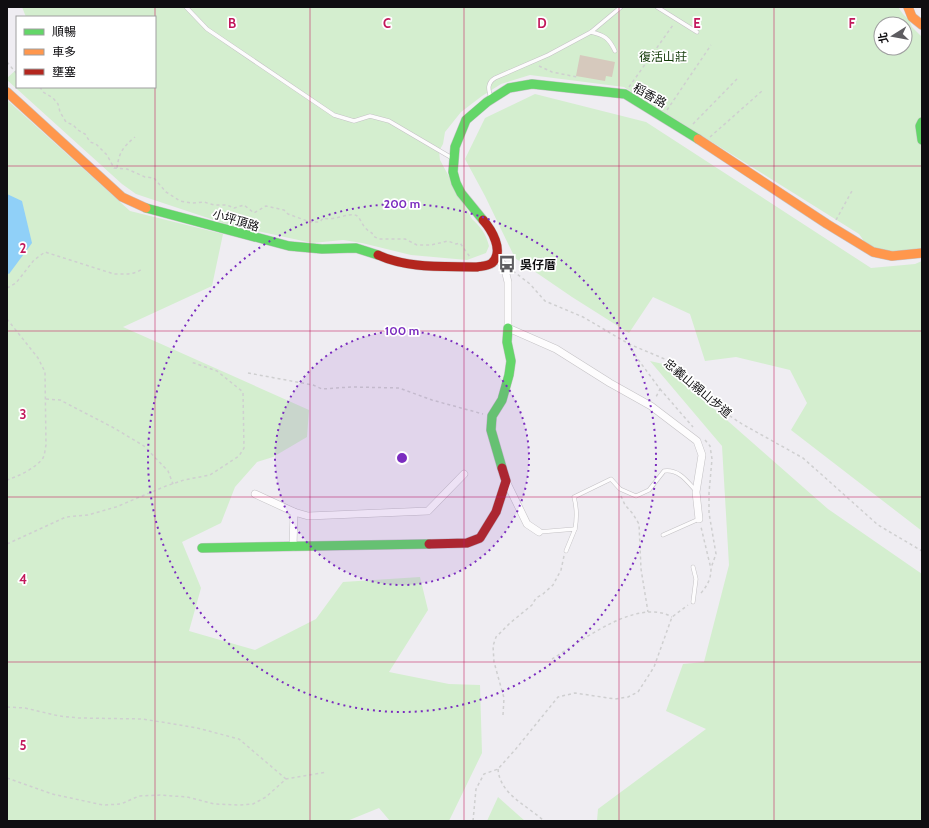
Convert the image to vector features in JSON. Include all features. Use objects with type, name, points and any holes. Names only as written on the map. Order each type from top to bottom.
[{"type":"street","points":[[908,7],[912,17],[922,25]]},
{"type":"street","name":"稻香路","points":[[496,257],[497,247],[492,231],[461,193],[456,183],[453,172],[455,147],[466,120],[491,99],[509,88],[532,84],[625,94],[663,116],[832,227],[873,252],[892,256],[922,253]]},
{"type":"street","name":"小坪頂路","points":[[7,92],[122,197],[135,205],[210,224],[258,239],[286,245],[317,249],[354,247],[364,249],[389,260],[405,264],[477,267],[492,263],[496,257]]},
{"type":"street","points":[[922,122],[920,126],[922,140]]},
{"type":"street","points":[[496,257],[504,266],[508,282],[507,342],[511,361],[502,400],[492,416],[491,430],[506,481],[527,524],[539,532]]},
{"type":"street","points":[[508,328],[556,349],[610,383],[651,406],[697,441],[702,455],[696,492],[699,519]]},
{"type":"street","points":[[255,494],[294,512],[308,516],[428,511],[464,474]]},
{"type":"street","points":[[202,548],[467,543],[480,538],[496,512],[506,481]]},
{"type":"street","points":[[293,547],[294,512]]},
{"type":"lane","points":[[186,7],[207,29],[334,115],[354,121],[370,116],[389,121],[453,158]]},
{"type":"lane","points":[[491,99],[488,85],[490,81],[509,71],[537,60],[591,32],[621,7]]},
{"type":"lane","points":[[657,7],[697,32]]},
{"type":"lane","points":[[591,32],[602,34],[611,42],[615,51]]},
{"type":"lane","points":[[566,551],[577,521],[574,497],[611,479],[620,490],[636,496],[649,490],[664,471],[671,470],[683,477],[696,492]]},
{"type":"lane","points":[[663,535],[699,519]]},
{"type":"lane","points":[[539,532],[575,529]]},
{"type":"lane","points":[[693,567],[696,579],[693,602]]},
{"type":"path","points":[[625,94],[677,19]]},
{"type":"path","points":[[663,116],[710,45]]},
{"type":"path","points":[[537,60],[539,66],[552,72],[577,78]]},
{"type":"path","points":[[7,62],[16,73]]},
{"type":"path","points":[[686,132],[737,79]]},
{"type":"path","points":[[41,88],[43,92],[53,98],[58,104],[60,112],[66,122],[73,125],[85,134],[90,142],[96,144],[107,155],[114,168],[127,169],[145,177],[154,178],[166,192],[180,200],[192,203],[204,202],[214,205],[227,205],[234,208],[244,205],[254,213],[266,206],[284,210],[288,214],[310,222],[320,222],[323,218],[328,219],[352,214],[357,215],[360,217],[361,224],[372,233],[373,236],[379,239],[405,239],[417,245],[431,245],[448,241],[460,244],[477,267]]},
{"type":"path","points":[[704,143],[762,91]]},
{"type":"path","points":[[117,168],[118,156],[127,144],[135,137]]},
{"type":"path","points":[[832,227],[853,189]]},
{"type":"path","points":[[7,288],[16,283],[34,260],[45,252],[114,274],[126,274],[137,272],[142,269]]},
{"type":"path","name":"忠義山親山步道","points":[[504,266],[530,284],[545,301],[583,317],[629,344],[667,360],[716,406],[742,424],[803,458],[878,525],[922,551]]},
{"type":"path","points":[[7,319],[38,358],[45,372],[46,399],[46,445],[44,456],[37,464],[14,478],[7,480]]},
{"type":"path","points":[[629,344],[636,358],[660,389],[651,406]]},
{"type":"path","points":[[7,544],[66,517],[88,515],[116,507],[173,484],[210,475],[240,456],[244,448],[243,392],[217,371],[191,362]]},
{"type":"path","points":[[248,374],[313,385],[322,389],[351,387],[399,388],[432,400],[492,416]]},
{"type":"path","points":[[46,399],[60,400],[114,428],[144,446],[168,471],[173,484]]},
{"type":"path","points":[[620,490],[621,497],[639,524],[641,570],[648,612]]},
{"type":"path","points":[[473,821],[476,789],[484,774],[498,769],[558,697],[575,693],[615,699],[628,697],[638,692],[654,667],[672,617],[693,602],[706,587],[711,576],[711,569],[699,519]]},
{"type":"path","points":[[503,715],[504,698],[494,662],[493,646],[496,637],[510,622],[532,605],[536,598],[553,585],[561,570],[566,551]]},
{"type":"path","points":[[552,659],[618,619],[633,614],[648,612],[667,614],[672,617]]},
{"type":"path","points":[[7,707],[25,708],[59,716],[79,718],[143,719],[197,728],[239,739],[286,779]]},
{"type":"path","points":[[498,769],[498,776],[509,794],[544,821]]},
{"type":"path","points":[[7,778],[52,794],[103,805],[121,804],[139,796],[160,795],[187,797],[214,804],[239,805],[253,804],[266,797],[286,779],[327,772]]},
{"type":"green space","name":"復活山莊","points":[[22,7],[898,7],[905,16],[873,16],[873,56],[913,56],[913,28],[922,37],[922,248],[884,253],[871,251],[859,234],[624,87],[530,75],[501,84],[461,112],[445,132],[443,144],[439,151],[440,160],[472,219],[485,234],[489,246],[486,253],[467,260],[411,255],[343,240],[312,243],[226,224],[136,194],[122,184],[7,80],[7,78],[16,70],[16,88],[156,88],[156,16],[26,16]]},
{"type":"green space","points":[[535,94],[646,122],[871,268],[915,264],[922,261],[922,531],[791,430],[807,403],[790,370],[736,357],[705,361],[690,314],[653,297],[629,333],[572,297],[515,258],[465,159],[485,118]]},
{"type":"green space","points":[[7,100],[130,211],[223,234],[212,286],[123,327],[309,410],[307,437],[273,457],[257,462],[235,487],[221,523],[182,542],[201,588],[189,631],[255,650],[316,619],[343,582],[420,577],[428,610],[389,672],[449,684],[480,685],[482,753],[449,821],[390,821],[379,808],[347,821],[7,821]]},
{"type":"green space","points":[[650,361],[663,364],[828,509],[922,574],[922,821],[597,821],[598,809],[706,729],[666,711],[683,664],[704,662],[729,565],[722,446]]},
{"type":"green space","points":[[498,797],[525,821],[487,821]]},
{"type":"water","points":[[7,194],[22,201],[32,243],[9,274],[7,273]]},
{"type":"building","points":[[580,55],[615,62],[612,77],[606,76],[605,81],[576,76]]},
{"type":"traffic: fast","points":[[483,220],[461,193],[456,183],[453,172],[455,147],[466,120],[487,102],[509,88],[532,84],[625,94],[698,139]]},
{"type":"traffic: fast","points":[[922,122],[920,126],[922,140]]},
{"type":"traffic: fast","points":[[146,208],[289,246],[322,249],[356,248],[378,255]]},
{"type":"traffic: fast","points":[[502,468],[491,430],[492,416],[502,400],[509,375],[511,361],[507,342],[508,328]]},
{"type":"traffic: fast","points":[[202,548],[429,544]]},
{"type":"traffic: slow","points":[[908,7],[912,17],[922,25]]},
{"type":"traffic: slow","points":[[7,92],[122,197],[146,208]]},
{"type":"traffic: slow","points":[[698,139],[827,224],[873,252],[892,256],[922,253]]},
{"type":"traffic: jam","points":[[378,255],[402,263],[414,265],[477,267],[489,265],[496,258],[497,246],[493,234],[483,220]]},
{"type":"traffic: jam","points":[[429,544],[467,543],[480,538],[496,512],[506,481],[502,468]]},
{"type":"place","name":"吳仔厝","points":[[507,264]]}]
